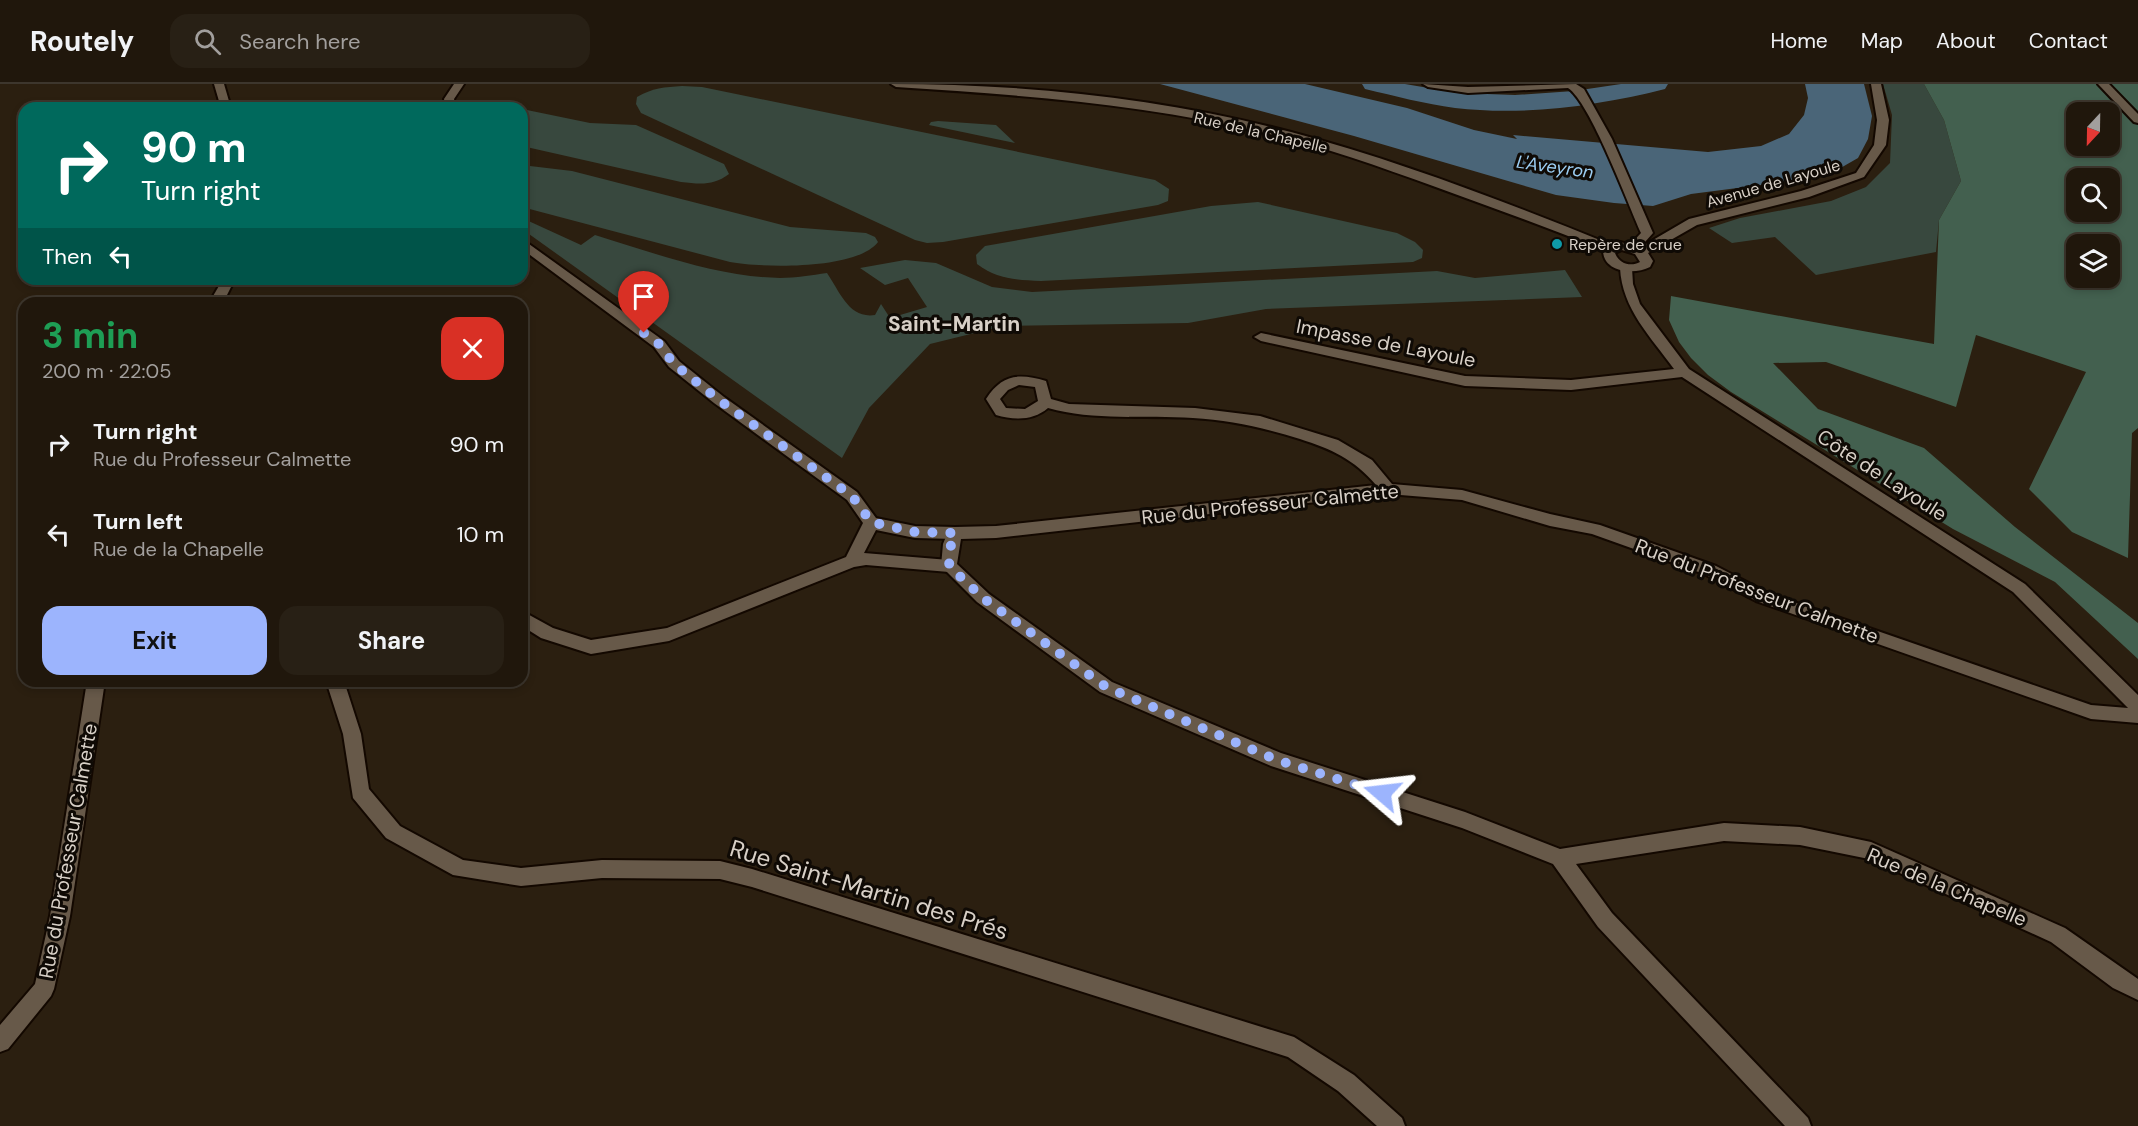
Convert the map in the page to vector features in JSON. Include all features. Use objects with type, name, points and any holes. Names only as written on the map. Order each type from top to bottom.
[{"type":"street","points":[[219,84],[224,102]]},
{"type":"street","points":[[450,102],[449,99],[459,84]]},
{"type":"street","name":"Rue de la Chapelle","points":[[896,84],[1006,91],[1143,106],[1264,129],[1390,167],[1521,213],[1610,249]]},
{"type":"street","points":[[1428,84],[1468,90],[1570,85],[1580,91],[1606,139],[1647,233],[1637,250]]},
{"type":"street","name":"Avenue de Layoule","points":[[1637,250],[1694,222],[1805,194],[1860,175],[1880,145],[1883,120],[1876,84]]},
{"type":"street","points":[[2103,84],[2138,120]]},
{"type":"street","points":[[1620,246],[1637,250],[1646,257],[1646,264],[1638,268],[1626,268],[1610,259],[1610,249],[1620,246]]},
{"type":"street","points":[[528,247],[659,344],[674,364],[760,431],[852,496],[871,522],[915,532],[955,533],[951,544],[949,566]]},
{"type":"street","name":"Côte de Layoule","points":[[1626,268],[1627,284],[1634,305],[1684,372],[2019,588],[2138,706]]},
{"type":"street","name":"Impasse de Layoule","points":[[1261,337],[1465,381],[1570,385],[1684,372]]},
{"type":"street","points":[[1045,402],[1069,409],[1195,413],[1260,421],[1333,444],[1367,464],[1388,489]]},
{"type":"street","name":"Rue du Professeur Calmette","points":[[955,533],[1019,530],[1388,489],[1462,495],[1550,520],[1594,529],[1710,570],[1762,597],[2069,705],[2091,712],[2138,716]]},
{"type":"street","points":[[852,561],[871,522]]},
{"type":"street","points":[[528,622],[547,633],[591,647],[669,634],[852,561],[866,559],[949,566],[983,598],[1106,687],[1277,760],[1465,820],[1560,858],[1605,920],[1800,1126]]},
{"type":"street","name":"Rue du Professeur Calmette","points":[[0,1041],[44,989],[60,916],[95,687]]},
{"type":"street","name":"Rue Saint-Martin des Prés","points":[[337,687],[352,734],[360,792],[393,832],[460,868],[521,877],[602,869],[720,870],[752,878],[1294,1048],[1346,1083],[1394,1126]]},
{"type":"street","name":"Rue de la Chapelle","points":[[1560,858],[1724,832],[1800,836],[1870,851],[2058,935],[2120,981],[2138,990]]},
{"type":"green space","points":[[1883,84],[1924,84],[1944,120],[1961,181],[1939,220],[1936,252],[1816,275],[1775,237],[1732,243],[1709,228],[1740,218],[1831,201],[1866,187],[1890,163],[1892,115]]},
{"type":"green space","points":[[1924,84],[2138,84],[2138,428],[2132,433],[2128,558],[2072,532],[2029,489],[2086,372],[1976,335],[1956,407],[1826,362],[1773,363],[1818,409],[1924,448],[2015,527],[2138,623],[2138,659],[2055,582],[1953,529],[1731,392],[1708,375],[1691,358],[1679,342],[1669,320],[1671,296],[1934,344],[1939,220],[1961,181],[1944,120]]},
{"type":"green space","points":[[682,86],[702,87],[1155,180],[1169,189],[1168,201],[1158,205],[927,243],[915,240],[641,113],[636,104],[637,97],[648,92]]},
{"type":"green space","points":[[528,110],[590,123],[636,125],[724,164],[729,174],[712,182],[700,184],[681,182],[528,147]]},
{"type":"green space","points":[[931,122],[996,125],[1015,143],[929,125]]},
{"type":"green space","points":[[528,165],[572,171],[790,227],[866,233],[875,237],[878,242],[867,251],[851,258],[808,265],[785,266],[730,262],[528,209]]},
{"type":"green space","points":[[1258,202],[1397,233],[1415,242],[1423,250],[1422,258],[1413,262],[1041,281],[1007,278],[992,273],[977,264],[976,255],[985,246],[1211,206]]},
{"type":"green space","points":[[528,221],[581,245],[595,235],[710,269],[757,277],[780,278],[827,273],[846,303],[858,313],[875,315],[881,304],[890,318],[927,307],[908,278],[885,285],[860,268],[905,260],[936,263],[992,287],[1032,292],[1437,271],[1475,278],[1565,270],[1582,297],[1266,309],[1188,323],[1003,326],[930,344],[869,408],[842,458],[528,233]]},
{"type":"water","name":"L'Aveyron","points":[[1160,84],[1305,84],[1407,108],[1474,130],[1517,139],[1513,135],[1708,152],[1761,146],[1789,134],[1804,115],[1808,98],[1805,84],[1864,84],[1872,116],[1868,139],[1858,158],[1837,170],[1784,182],[1691,194],[1653,206],[1556,195],[1354,136]]},
{"type":"waterway","points":[[1374,84],[1425,96],[1485,102],[1574,98],[1656,84]]},
{"type":"place","name":"Repère de crue","points":[[1557,244]]},
{"type":"district","name":"Saint-Martin","points":[[954,324]]},
{"type":"route","points":[[644,333],[659,344],[674,364],[719,400],[852,496],[871,522],[915,532],[955,533],[951,544],[949,566],[983,598],[1106,687],[1277,760],[1382,793]]}]
